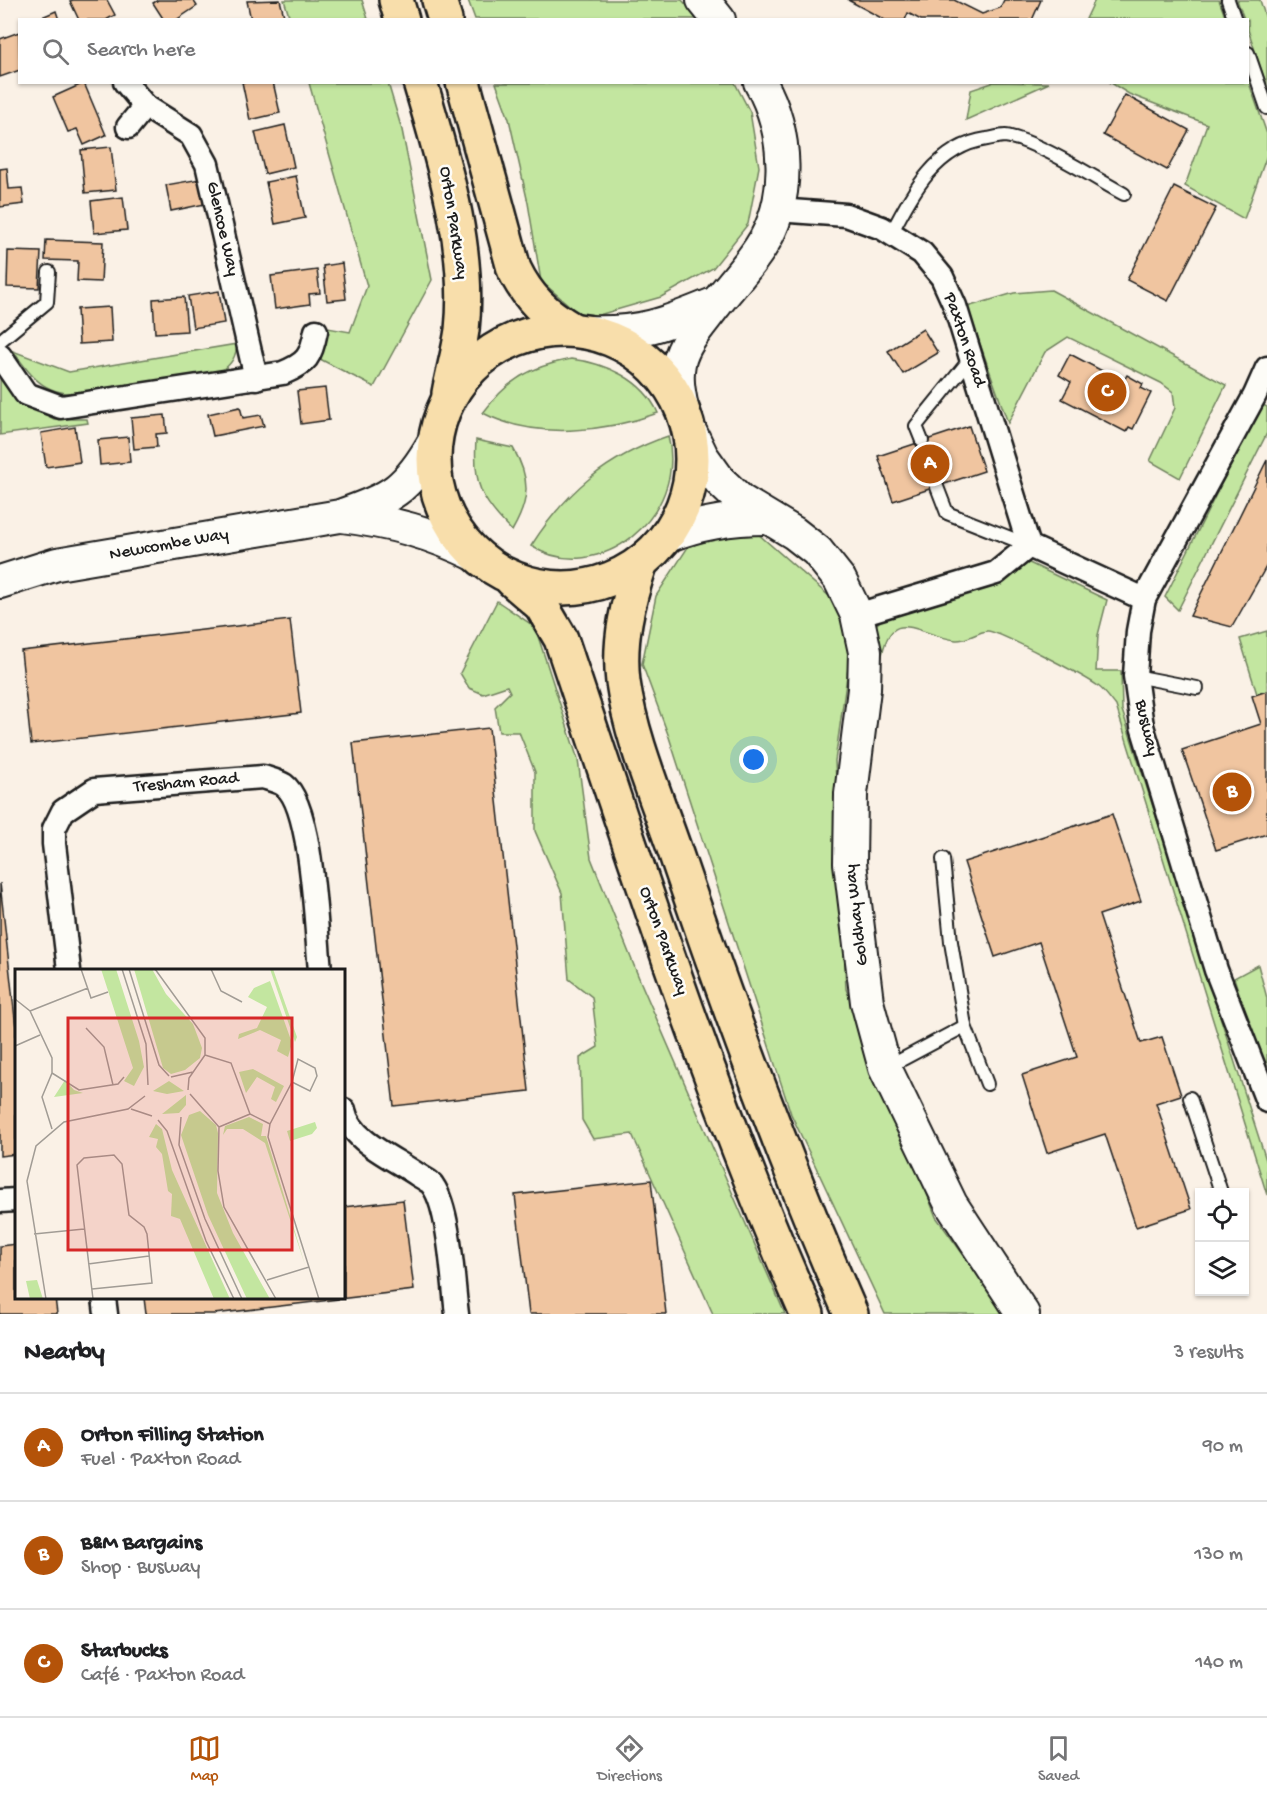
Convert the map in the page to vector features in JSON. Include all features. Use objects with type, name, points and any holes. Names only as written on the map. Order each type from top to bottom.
[{"type":"main road","points":[[396,0],[401,18]]},
{"type":"main road","points":[[439,0],[444,18]]},
{"type":"main road","name":"Orton Parkway","points":[[421,84],[440,149],[458,231],[464,284],[462,330],[447,400]]},
{"type":"main road","points":[[464,84],[514,269],[524,290],[537,305],[580,331],[611,339],[633,351],[653,367],[670,386],[685,419],[692,466],[685,503],[667,536],[641,562],[611,579],[577,588],[542,587],[509,577],[476,555],[455,531],[441,504],[434,473],[434,442],[447,400],[464,375],[487,354],[513,340],[533,334],[580,331]]},
{"type":"main road","points":[[641,562],[630,595],[621,639],[623,681],[631,719],[692,900],[777,1136],[851,1314]]},
{"type":"main road","name":"Orton Parkway","points":[[509,577],[541,605],[561,639],[652,915],[744,1161],[807,1314]]},
{"type":"street","points":[[703,0],[717,18]]},
{"type":"street","name":"Glencoe Way","points":[[127,84],[146,106],[191,135],[207,164],[256,378]]},
{"type":"street","name":"Goldhay Way","points":[[761,84],[775,115],[783,152],[777,210],[761,246],[688,341],[679,363],[677,386],[685,419],[702,456],[720,481],[741,501],[794,533],[817,551],[840,580],[857,615],[865,652],[864,689],[851,794],[850,863],[867,1002],[885,1068],[951,1204],[1023,1314]]},
{"type":"street","points":[[128,128],[146,106]]},
{"type":"street","name":"Paxton Road","points":[[777,210],[846,215],[891,234],[922,252],[942,277],[955,306],[1029,546]]},
{"type":"street","points":[[580,331],[620,333],[653,328],[717,303]]},
{"type":"street","points":[[0,356],[26,394],[61,407],[282,374],[300,366],[311,354],[316,332]]},
{"type":"street","name":"Busway","points":[[1267,368],[1255,396],[1144,599],[1138,631],[1135,676],[1142,726],[1216,970],[1267,1101]]},
{"type":"street","name":"Newcombe Way","points":[[0,582],[57,564],[340,516],[375,503],[407,484],[434,442]]},
{"type":"street","name":"Newcombe Way","points":[[340,516],[390,522],[420,530],[476,555]]},
{"type":"street","name":"Goldhay Way","points":[[667,536],[699,524],[732,518],[766,518]]},
{"type":"street","points":[[857,615],[996,573],[1029,546],[1144,599]]},
{"type":"street","name":"Tresham Road","points":[[69,969],[54,843],[54,829],[63,811],[94,790],[262,777],[285,786],[296,802],[305,826],[320,969]]},
{"type":"street","points":[[345,1116],[367,1145],[390,1155],[433,1186],[446,1225],[457,1314]]},
{"type":"street","points":[[0,1202],[15,1200]]},
{"type":"street","points":[[104,1299],[106,1314]]},
{"type":"lane","points":[[1228,0],[1234,18]]},
{"type":"lane","points":[[1249,57],[1267,108]]},
{"type":"lane","points":[[891,234],[910,197],[938,162],[969,142],[1005,136],[1014,139],[1041,149],[1124,194]]},
{"type":"lane","points":[[0,341],[47,302],[49,272]]},
{"type":"lane","points":[[922,441],[916,426],[971,357]]},
{"type":"lane","points":[[938,486],[947,513],[1029,546]]},
{"type":"lane","points":[[1135,676],[1197,688]]},
{"type":"lane","points":[[943,859],[951,942],[965,1026],[987,1084]]},
{"type":"lane","points":[[885,1068],[965,1026]]},
{"type":"lane","points":[[1190,1098],[1220,1188]]},
{"type":"green space","points":[[284,0],[362,0],[368,18],[290,18]]},
{"type":"green space","points":[[468,0],[682,0],[698,18],[475,18]]},
{"type":"green space","points":[[1095,0],[1219,0],[1226,18],[1086,18]]},
{"type":"green space","points":[[1237,0],[1260,0],[1267,22],[1267,86],[1249,33],[1249,18],[1244,18]]},
{"type":"green space","points":[[1249,83],[1267,134],[1267,155],[1244,219],[1185,186],[1207,124],[1129,94],[1113,84]]},
{"type":"green space","points":[[309,84],[388,84],[402,130],[432,280],[374,387],[320,359],[328,328],[350,332],[367,286]]},
{"type":"green space","points":[[496,84],[736,84],[750,112],[759,167],[748,224],[713,268],[661,297],[585,319],[541,281],[528,203],[509,119]]},
{"type":"green space","points":[[989,84],[1047,84],[966,120],[971,90]]},
{"type":"green space","points":[[1051,290],[1226,385],[1180,478],[1150,461],[1175,408],[1173,392],[1161,383],[1068,337],[1045,352],[1008,423],[967,307],[1014,293]]},
{"type":"green space","points":[[237,344],[233,359],[222,371],[86,395],[61,392],[43,385],[35,379],[13,351],[69,372]]},
{"type":"green space","points":[[571,359],[597,364],[622,375],[643,391],[658,413],[616,425],[547,430],[503,422],[483,413],[502,391],[521,376],[543,366]]},
{"type":"green space","points":[[0,375],[33,408],[54,419],[87,419],[88,423],[0,435]]},
{"type":"green space","points":[[1261,404],[1267,407],[1267,433],[1178,610],[1165,597]]},
{"type":"green space","points":[[668,436],[671,465],[665,492],[651,517],[632,536],[610,550],[584,558],[557,557],[531,546],[544,526],[590,478],[626,454]]},
{"type":"green space","points":[[476,440],[513,448],[519,459],[526,490],[522,509],[512,531],[493,510],[481,491],[476,469]]},
{"type":"green space","points":[[748,525],[838,604],[850,654],[835,761],[846,989],[936,1217],[1006,1314],[885,1314],[791,1114],[669,737],[642,664],[656,596],[688,547]]},
{"type":"green space","points":[[1023,560],[1107,600],[1098,635],[1096,671],[1121,671],[1122,710],[1267,1163],[1267,1195],[1116,706],[1103,690],[1090,681],[1023,646],[987,631],[956,640],[918,629],[899,627],[891,632],[885,643],[881,661],[870,631],[889,612]]},
{"type":"green space","points":[[497,601],[535,627],[578,760],[591,858],[641,983],[785,1314],[713,1314],[632,1134],[593,1139],[582,1120],[580,1058],[598,1047],[592,997],[569,979],[562,893],[535,831],[535,772],[519,732],[499,732],[495,707],[510,692],[507,686],[483,694],[469,688],[460,673]]},
{"type":"green space","points":[[1267,631],[1267,691],[1257,694],[1240,639]]},
{"type":"green space","points":[[1258,965],[1267,998],[1267,1077],[1234,978]]},
{"type":"building","points":[[107,0],[115,15],[110,18],[78,18],[70,1]]},
{"type":"building","points":[[158,0],[193,0],[197,6],[179,18],[163,18],[153,3]]},
{"type":"building","points":[[280,0],[284,18],[251,18],[247,1]]},
{"type":"building","points":[[848,0],[954,0],[982,14],[1000,8],[1004,0],[1041,0],[1033,18],[917,18],[908,13],[906,18],[881,18]]},
{"type":"building","points":[[56,11],[58,18],[40,18]]},
{"type":"building","points":[[18,32],[18,71],[0,77],[0,39]]},
{"type":"building","points":[[84,84],[106,135],[84,145],[77,129],[68,132],[53,97]]},
{"type":"building","points":[[242,84],[273,84],[280,113],[250,120]]},
{"type":"building","points":[[1125,95],[1189,130],[1167,170],[1103,135]]},
{"type":"building","points":[[285,125],[294,167],[265,174],[255,132]]},
{"type":"building","points":[[111,147],[116,190],[85,193],[81,150]]},
{"type":"building","points":[[7,168],[9,189],[22,188],[24,204],[0,207],[0,169]]},
{"type":"building","points":[[296,176],[305,218],[275,224],[266,182]]},
{"type":"building","points":[[200,179],[205,204],[171,211],[166,185]]},
{"type":"building","points":[[1174,187],[1216,208],[1168,301],[1127,280]]},
{"type":"building","points":[[123,197],[127,230],[94,233],[91,201]]},
{"type":"building","points":[[46,240],[103,242],[101,282],[77,281],[78,261],[45,260]]},
{"type":"building","points":[[8,251],[41,252],[39,288],[7,287]]},
{"type":"building","points":[[342,263],[346,299],[327,301],[323,266]]},
{"type":"building","points":[[317,270],[320,293],[309,294],[310,304],[275,309],[271,276]]},
{"type":"building","points":[[219,291],[224,323],[193,328],[188,296]]},
{"type":"building","points":[[184,297],[187,331],[155,333],[153,299]]},
{"type":"building","points":[[110,307],[112,342],[79,344],[77,309]]},
{"type":"building","points":[[923,329],[938,353],[903,374],[888,351]]},
{"type":"building","points":[[1070,354],[1123,382],[1127,375],[1143,384],[1141,388],[1151,393],[1133,429],[1129,427],[1126,432],[1062,399],[1071,382],[1059,375]]},
{"type":"building","points":[[325,388],[329,420],[301,424],[297,391]]},
{"type":"building","points":[[240,407],[243,418],[261,415],[264,426],[213,436],[208,414]]},
{"type":"building","points":[[165,415],[167,433],[156,434],[157,447],[134,449],[131,418]]},
{"type":"building","points":[[969,426],[984,471],[893,501],[878,456]]},
{"type":"building","points":[[75,427],[80,462],[46,467],[41,433]]},
{"type":"building","points":[[128,437],[130,462],[100,465],[98,440]]},
{"type":"building","points":[[1267,460],[1267,565],[1232,627],[1190,616]]},
{"type":"building","points":[[290,620],[301,713],[31,744],[21,651]]},
{"type":"building","points":[[1267,691],[1267,834],[1216,850],[1182,750],[1261,724],[1252,696]]},
{"type":"building","points":[[489,728],[529,1091],[394,1106],[353,743]]},
{"type":"building","points":[[1112,814],[1141,901],[1099,915],[1141,1043],[1162,1037],[1181,1095],[1156,1103],[1191,1209],[1136,1227],[1105,1134],[1047,1153],[1022,1075],[1077,1057],[1039,942],[995,957],[964,862]]},
{"type":"building","points":[[0,883],[15,1019],[15,1154],[0,1156]]},
{"type":"building","points":[[651,1180],[666,1314],[529,1314],[515,1195]]},
{"type":"building","points":[[403,1200],[414,1290],[345,1298],[345,1207]]},
{"type":"building","points":[[15,1244],[15,1299],[55,1299],[57,1314],[0,1314],[0,1246]]},
{"type":"building","points":[[144,1299],[339,1299],[214,1314],[146,1314]]},
{"type":"place","name":"Starbucks","points":[[1107,392]]},
{"type":"place","name":"Orton Filling Station","points":[[930,464]]},
{"type":"place","name":"B&M Bargains","points":[[1232,792]]}]
